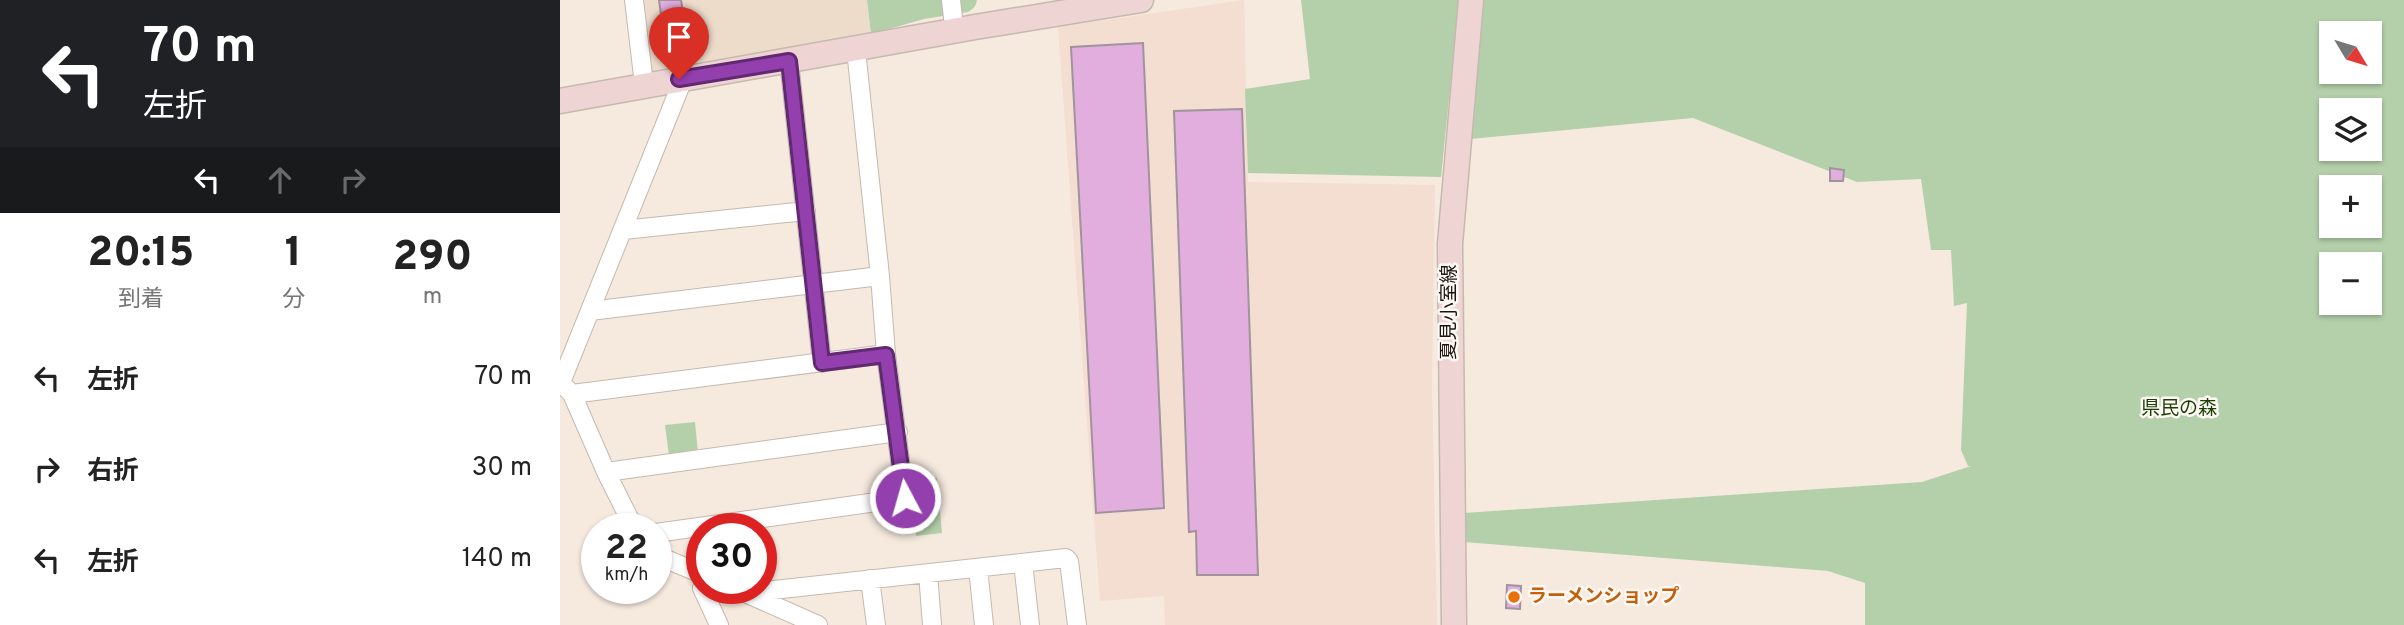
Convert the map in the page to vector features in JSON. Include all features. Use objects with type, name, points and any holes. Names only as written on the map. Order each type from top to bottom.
[{"type":"main road","points":[[560,101],[1141,0]]},
{"type":"main road","name":"夏見小室線","points":[[1454,625],[1450,244],[1471,0]]},
{"type":"street","points":[[634,0],[642,85]]},
{"type":"street","points":[[951,0],[953,18]]},
{"type":"street","points":[[672,531],[905,498],[886,355],[856,50]]},
{"type":"street","points":[[789,61],[822,363]]},
{"type":"street","points":[[626,513],[563,385],[680,87],[679,79]]},
{"type":"street","points":[[623,230],[806,211]]},
{"type":"street","points":[[590,311],[880,276]]},
{"type":"street","points":[[563,385],[886,355]]},
{"type":"street","points":[[606,472],[898,432]]},
{"type":"street","points":[[777,588],[1066,558],[1069,561],[1077,625]]},
{"type":"street","points":[[1023,563],[1030,625]]},
{"type":"street","points":[[978,568],[984,625]]},
{"type":"street","points":[[928,573],[932,625]]},
{"type":"street","points":[[870,579],[876,625]]},
{"type":"street","points":[[710,604],[719,625]]},
{"type":"street","points":[[770,604],[818,625]]},
{"type":"shaded area","points":[[641,0],[867,0],[871,34],[649,71]]},
{"type":"shaded area","points":[[1244,0],[1248,182],[1435,185],[1432,391],[1437,625],[1165,625],[1164,596],[1100,601],[1058,27]]},
{"type":"green space","points":[[867,0],[977,0],[968,12],[924,19],[871,34]]},
{"type":"green space","points":[[1301,0],[1459,0],[1441,177],[1248,173],[1245,89],[1310,79]]},
{"type":"green space","name":"県民の森","points":[[1483,0],[2404,0],[2404,625],[1865,625],[1865,583],[1828,571],[1464,542],[1464,513],[1922,482],[1971,466],[1968,466],[1961,450],[1967,303],[1954,306],[1951,250],[1931,250],[1921,179],[1857,182],[1693,118],[1470,139]]},
{"type":"green space","points":[[695,422],[698,453],[669,456],[665,425]]},
{"type":"green space","points":[[937,478],[942,533],[916,536],[911,481]]},
{"type":"building","points":[[659,0],[681,0],[688,43],[693,42],[695,54],[667,58]]},
{"type":"building","points":[[1143,43],[1164,508],[1096,513],[1071,47]]},
{"type":"building","points":[[1242,109],[1258,575],[1197,575],[1196,531],[1189,532],[1174,111]]},
{"type":"building","points":[[1830,168],[1844,170],[1843,181],[1830,181]]},
{"type":"building","points":[[1507,585],[1521,586],[1520,609],[1506,608]]},
{"type":"place","name":"ラーメンショップ","points":[[1514,597]]},
{"type":"route","points":[[679,79],[789,61],[822,363],[886,355],[905,498]]}]
